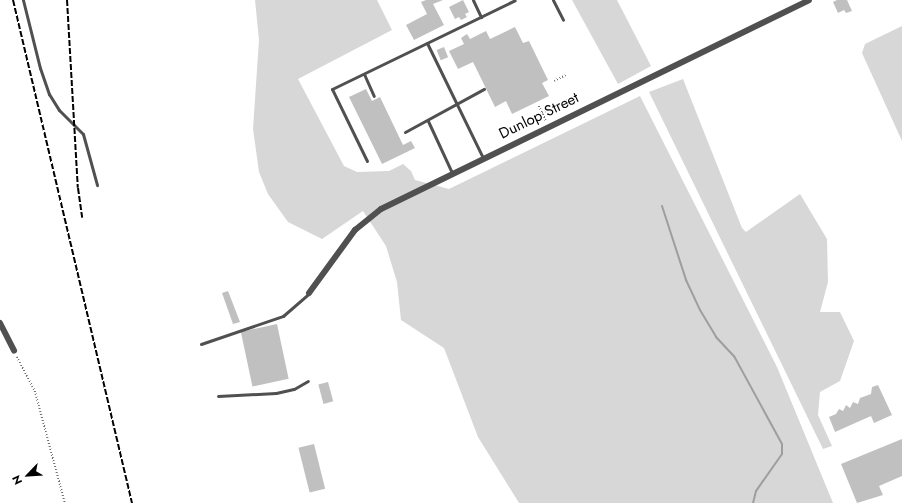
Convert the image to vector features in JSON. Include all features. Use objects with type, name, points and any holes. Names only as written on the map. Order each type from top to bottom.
[{"type":"street","name":"Dunlop Street","points":[[309,292],[366,219],[452,173],[808,0]]},
{"type":"street","points":[[0,323],[14,351]]},
{"type":"lane","points":[[23,0],[40,68],[49,94],[58,110],[83,134],[97,185]]},
{"type":"lane","points":[[473,0],[481,17]]},
{"type":"lane","points":[[367,160],[332,89],[481,17],[509,1],[515,0]]},
{"type":"lane","points":[[553,0],[563,20]]},
{"type":"lane","points":[[427,43],[483,158]]},
{"type":"lane","points":[[364,74],[374,96]]},
{"type":"lane","points":[[405,132],[428,121],[456,102],[484,89]]},
{"type":"lane","points":[[428,121],[452,173]]},
{"type":"lane","points":[[201,344],[283,316],[309,292]]},
{"type":"lane","points":[[218,396],[276,393],[294,389],[308,381]]},
{"type":"path","points":[[554,81],[566,75]]},
{"type":"path","points":[[542,113],[576,96]]},
{"type":"path","points":[[539,106],[548,126]]},
{"type":"path","points":[[14,351],[35,391],[65,503]]},
{"type":"shaded area","points":[[255,0],[377,0],[392,30],[298,79],[344,166],[357,172],[389,171],[403,164],[411,171],[415,180],[449,189],[640,96],[777,367],[833,503],[519,503],[478,437],[444,348],[401,320],[397,282],[386,246],[363,211],[322,239],[288,222],[268,194],[259,172],[253,129],[259,40]]},
{"type":"shaded area","points":[[572,0],[617,0],[651,66],[618,84]]},
{"type":"shaded area","points":[[902,26],[902,141],[862,53],[865,44]]},
{"type":"shaded area","points":[[683,79],[742,228],[746,232],[800,194],[827,239],[828,282],[820,312],[840,312],[854,341],[840,381],[820,392],[818,415],[832,446],[823,449],[649,92]]},
{"type":"building","points":[[426,0],[443,0],[433,4],[444,25],[414,40],[406,25],[427,14],[421,2]]},
{"type":"building","points":[[463,0],[469,12],[465,14],[467,17],[461,20],[459,17],[455,19],[449,7]]},
{"type":"building","points":[[837,0],[847,0],[852,11],[846,13],[844,10],[838,13],[833,2]]},
{"type":"building","points":[[515,27],[523,43],[529,41],[548,80],[542,83],[549,96],[512,114],[506,101],[495,107],[473,62],[458,69],[449,51],[464,44],[461,38],[467,34],[470,39],[486,31],[490,39]]},
{"type":"building","points":[[444,47],[448,57],[441,60],[437,50]]},
{"type":"building","points":[[366,89],[372,101],[380,97],[403,145],[411,141],[415,148],[382,164],[349,97]]},
{"type":"building","points":[[228,291],[240,322],[233,324],[222,293]]},
{"type":"building","points":[[277,324],[289,379],[252,386],[241,332]]},
{"type":"building","points":[[328,382],[333,401],[324,404],[318,385]]},
{"type":"building","points":[[878,385],[892,415],[874,423],[871,416],[835,432],[829,417],[836,414],[839,409],[843,411],[846,405],[850,408],[853,402],[858,404],[860,398],[871,394],[872,387]]},
{"type":"building","points":[[902,439],[902,476],[879,486],[883,495],[857,503],[841,464]]},
{"type":"building","points":[[314,444],[325,489],[310,493],[298,448]]},
{"type":"waterway","points":[[662,206],[686,280],[700,310],[716,337],[734,356],[782,444],[782,454],[756,491],[753,503]]},
{"type":"railway","points":[[13,0],[132,503]]},
{"type":"railway","points":[[67,0],[78,188],[82,218]]}]
